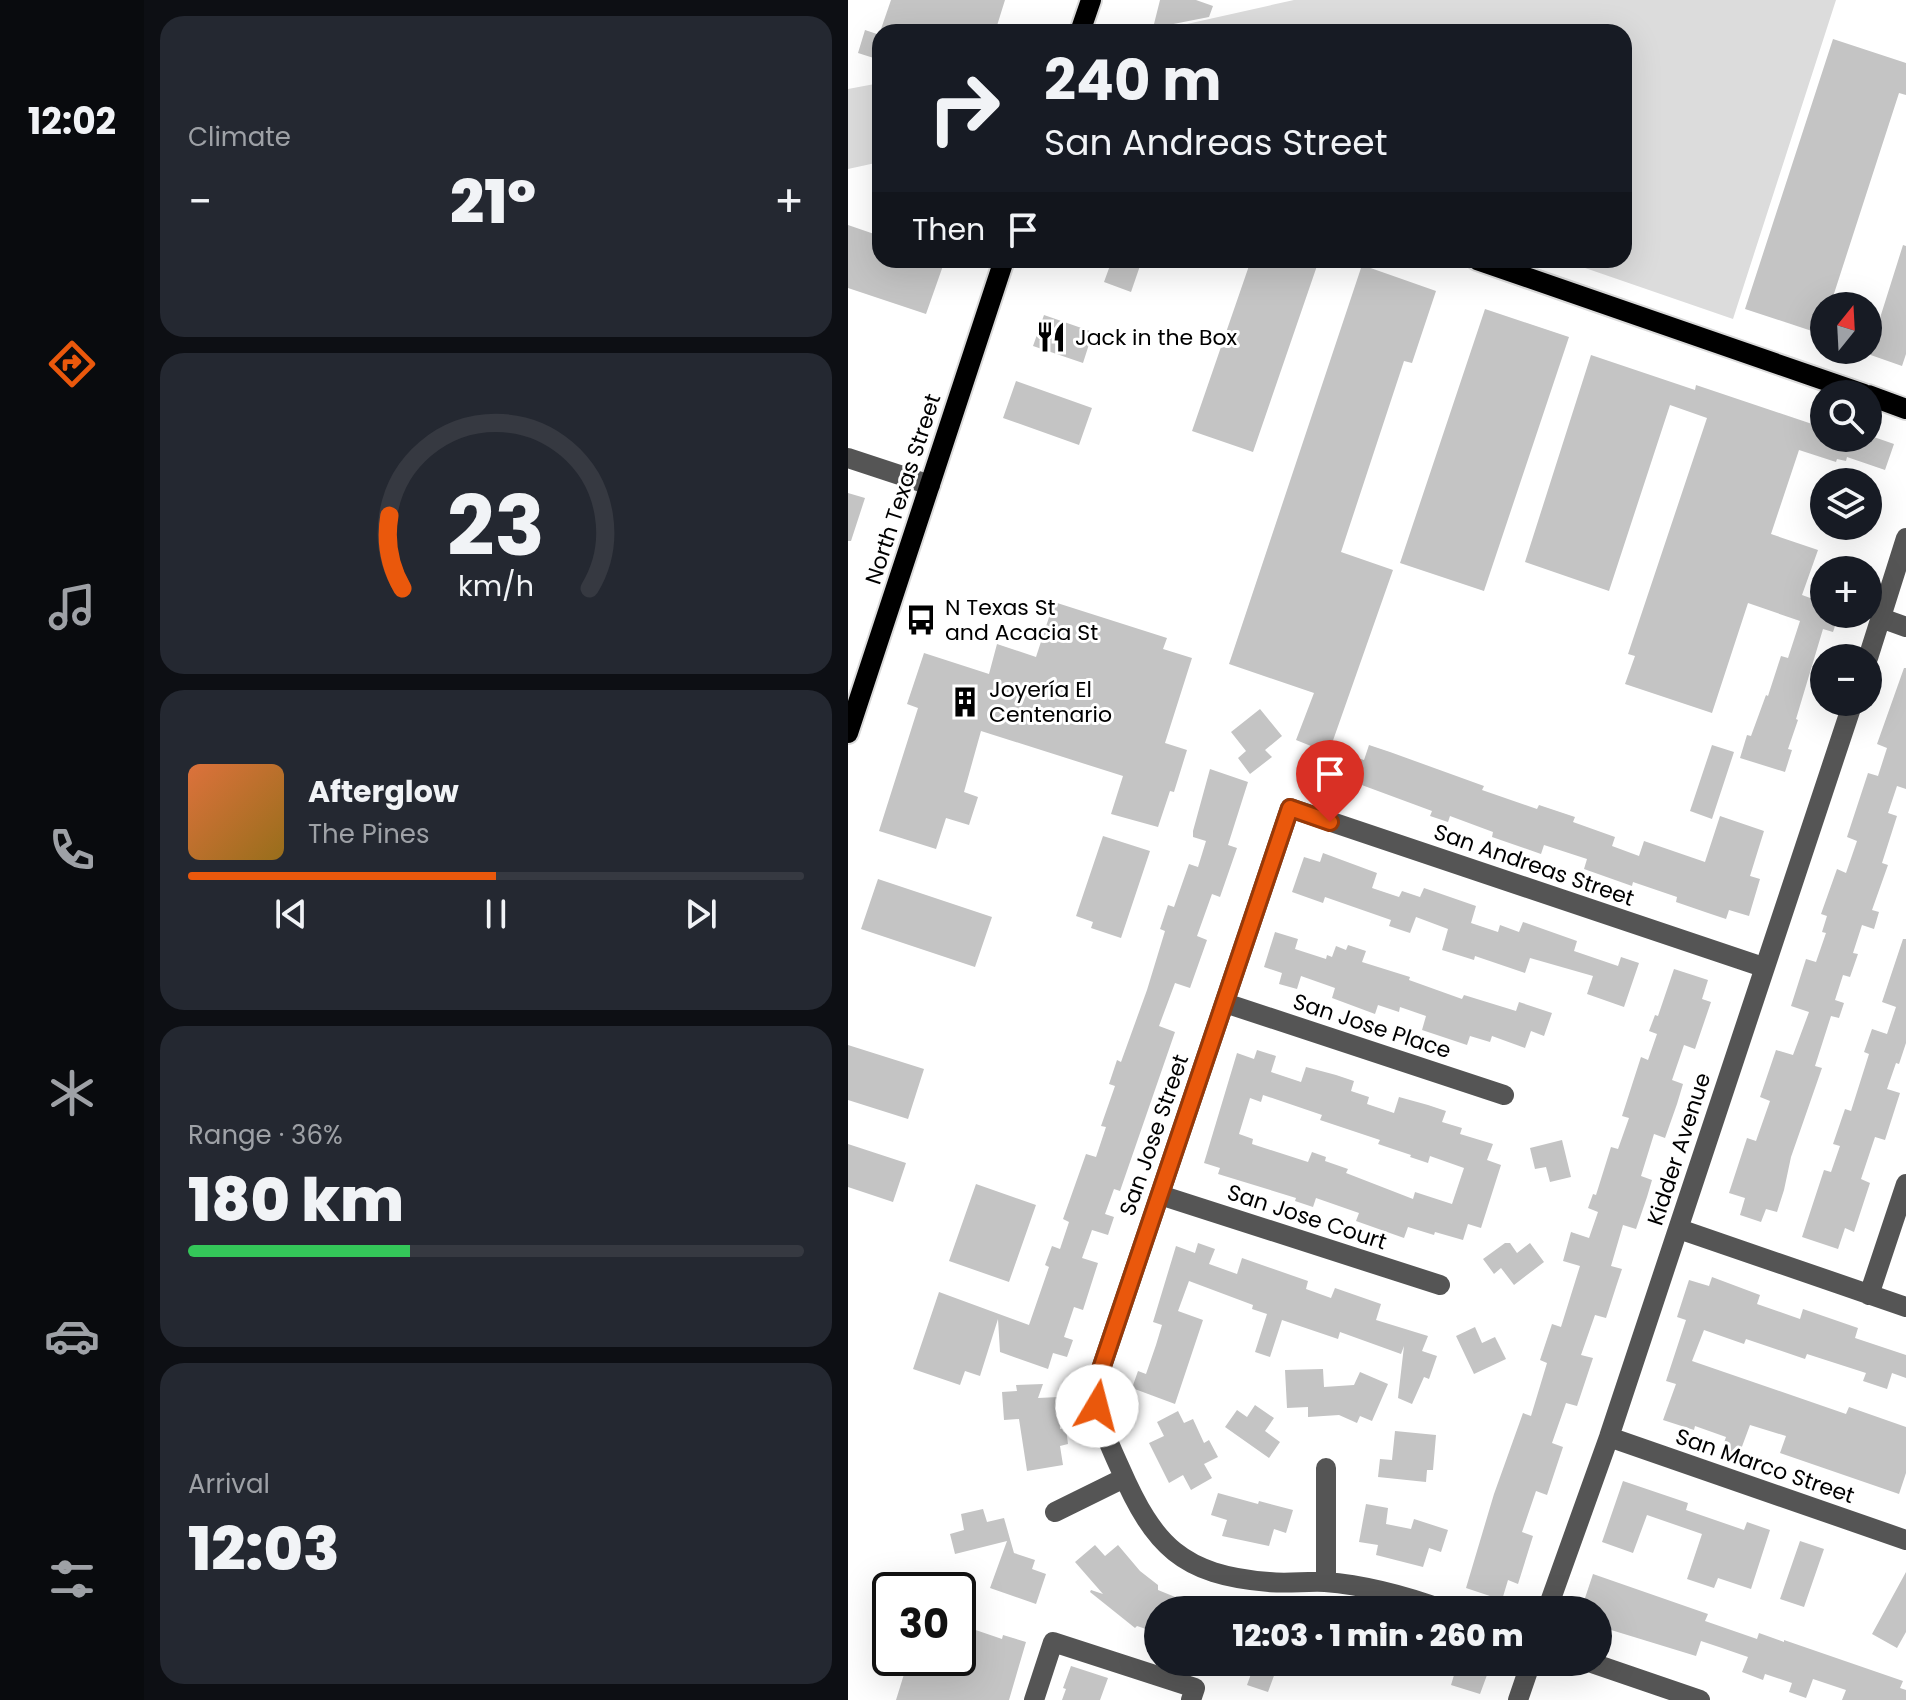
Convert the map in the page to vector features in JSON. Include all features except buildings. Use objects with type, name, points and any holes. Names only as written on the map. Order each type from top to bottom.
[{"type":"main road","points":[[1083,24],[1091,0]]},
{"type":"main road","name":"North Texas Street","points":[[848,733],[1001,268]]},
{"type":"main road","points":[[1500,268],[1823,380]]},
{"type":"main road","points":[[1882,401],[1906,409]]},
{"type":"street","points":[[848,458],[930,485]]},
{"type":"street","points":[[1882,615],[1906,538]]},
{"type":"street","points":[[1882,618],[1906,627]]},
{"type":"street","name":"Kidder Avenue","points":[[1552,1596],[1609,1437],[1848,716]]},
{"type":"street","name":"San Andreas Street","points":[[1290,808],[1763,967]]},
{"type":"street","name":"San Jose Street","points":[[1290,808],[1097,1388],[1097,1406],[1102,1427],[1124,1478],[1154,1532],[1173,1553],[1200,1569],[1227,1577],[1271,1582],[1326,1582],[1398,1596]]},
{"type":"street","name":"San Jose Place","points":[[1225,1003],[1504,1095]]},
{"type":"street","points":[[1869,1295],[1906,1184]]},
{"type":"street","name":"San Jose Court","points":[[1160,1195],[1440,1285]]},
{"type":"street","points":[[1679,1229],[1906,1307]]},
{"type":"street","name":"San Marco Street","points":[[1609,1437],[1906,1540]]},
{"type":"street","points":[[1326,1468],[1326,1582]]},
{"type":"street","points":[[1055,1512],[1124,1478]]},
{"type":"street","points":[[1034,1700],[1053,1642],[1193,1694]]},
{"type":"street","points":[[1612,1670],[1700,1700]]},
{"type":"street","points":[[1518,1700],[1526,1676]]},
{"type":"shaded area","points":[[1294,0],[1836,0],[1733,319],[1585,268],[1632,268],[1632,24],[1187,24]]},
{"type":"shaded area","points":[[872,84],[872,164],[848,169],[848,89]]},
{"type":"place","name":"Jack in the Box","points":[[1051,337]]},
{"type":"place","name":"N Texas St and Acacia St","points":[[921,620]]},
{"type":"place","name":"Joyería El Centenario","points":[[965,702]]},
{"type":"route","points":[[1097,1406],[1101,1369],[1290,808],[1330,822]]}]
